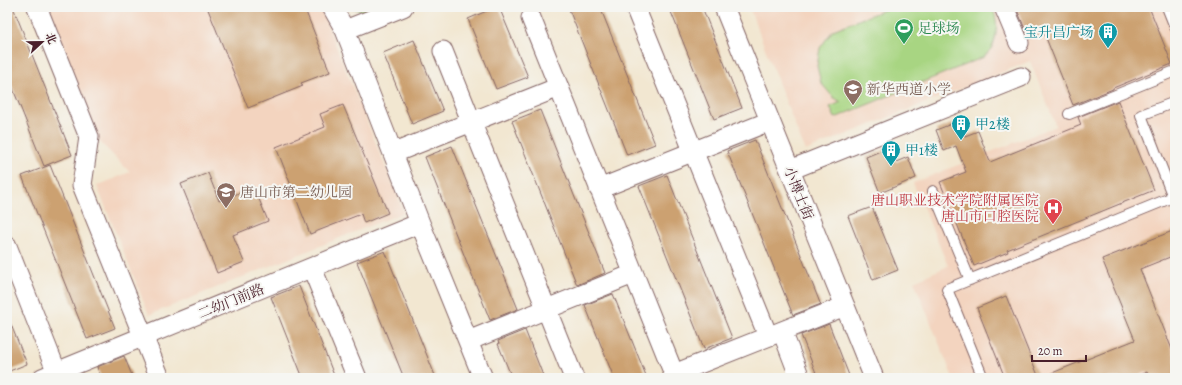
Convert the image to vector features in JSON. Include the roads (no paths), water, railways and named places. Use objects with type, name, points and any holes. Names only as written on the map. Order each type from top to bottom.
[{"type":"street","points":[[37,7],[88,137],[82,185],[160,378]]},
{"type":"street","points":[[332,7],[345,30],[420,223],[483,378]]},
{"type":"street","points":[[345,30],[403,7]]},
{"type":"street","points":[[635,7],[693,151],[775,334],[800,378]]},
{"type":"street","name":"小博士街","points":[[724,7],[874,378]]},
{"type":"street","points":[[1004,7],[1019,43]]},
{"type":"street","points":[[531,18],[674,376],[845,306]]},
{"type":"street","points":[[443,50],[574,378]]},
{"type":"street","points":[[790,170],[1021,77]]},
{"type":"street","points":[[394,153],[559,87]]},
{"type":"street","points":[[599,189],[770,121]]},
{"type":"street","name":"二幼门前路","points":[[53,376],[420,223]]},
{"type":"street","points":[[7,246],[53,376]]},
{"type":"street","points":[[312,268],[357,378]]},
{"type":"street","points":[[468,341],[546,308],[634,274]]},
{"type":"lane","points":[[1167,7],[1175,27]]},
{"type":"lane","points":[[1069,114],[1175,71]]},
{"type":"lane","points":[[983,378],[947,289],[1173,197],[1141,115],[1175,102]]},
{"type":"lane","points":[[933,191],[970,280]]},
{"type":"place","name":"足球场","points":[[904,45]]},
{"type":"place","name":"宝升昌广场","points":[[1108,49]]},
{"type":"place","name":"新华西道小学","points":[[853,106]]},
{"type":"place","name":"甲2楼","points":[[961,141]]},
{"type":"place","name":"甲1楼","points":[[891,167]]},
{"type":"place","name":"唐山市第二幼儿园","points":[[226,209]]},
{"type":"place","name":"唐山职业技术学院附属医院 唐山市口腔医院","points":[[1053,225]]}]
